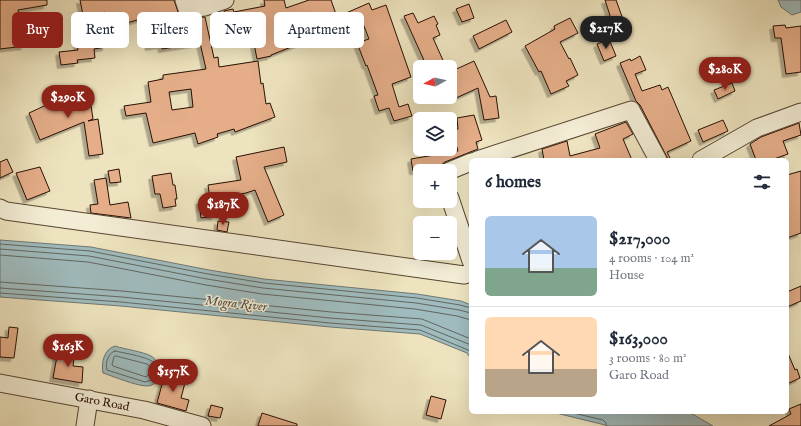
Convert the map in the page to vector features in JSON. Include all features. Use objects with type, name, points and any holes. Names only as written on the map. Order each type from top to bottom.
[{"type":"street","points":[[184,0],[187,9],[205,7],[225,0]]},
{"type":"street","points":[[482,158],[631,110],[657,158]]},
{"type":"street","points":[[704,158],[757,128],[801,112]]},
{"type":"street","points":[[457,168],[469,163]]},
{"type":"street","points":[[0,208],[6,211],[82,223],[464,275],[469,274]]},
{"type":"street","points":[[453,208],[469,255]]},
{"type":"street","name":"Garo Road","points":[[0,382],[144,410],[202,426]]},
{"type":"street","points":[[85,426],[89,399]]},
{"type":"water","points":[[778,0],[801,0],[801,12],[792,15],[781,7]]},
{"type":"water","name":"Mogra River","points":[[0,240],[91,247],[264,279],[417,294],[461,301],[469,304],[469,356],[467,353],[420,334],[330,327],[121,306],[0,297]]},
{"type":"water","points":[[115,346],[144,353],[155,359],[158,364],[159,374],[155,383],[146,386],[130,383],[103,373],[102,365],[104,357],[108,350]]},
{"type":"water","points":[[560,414],[692,414],[713,426],[609,426]]},
{"type":"building","points":[[0,0],[47,0],[47,5],[18,10],[18,12],[12,12],[12,48],[0,49]]},
{"type":"building","points":[[80,0],[174,0],[178,12],[137,12],[137,20],[129,22],[129,12],[82,12]]},
{"type":"building","points":[[264,0],[284,0],[286,8],[309,0],[331,0],[335,12],[274,12],[274,48],[289,48],[271,56],[257,59],[255,48],[266,48],[266,12],[234,12],[265,6]]},
{"type":"building","points":[[605,0],[616,0],[624,22],[613,25]]},
{"type":"building","points":[[369,3],[372,10],[386,5],[411,77],[392,84],[399,107],[408,104],[412,116],[394,121],[389,108],[379,111],[374,96],[378,95],[359,48],[364,48],[364,41],[369,39],[364,26],[364,12],[348,12]]},
{"type":"building","points":[[469,4],[474,18],[462,22],[456,9]]},
{"type":"building","points":[[233,9],[234,12],[224,12],[224,11]]},
{"type":"building","points":[[413,13],[418,23],[434,16],[438,24],[436,25],[440,35],[433,38],[443,60],[424,60],[404,16]]},
{"type":"building","points":[[202,17],[205,17],[210,40],[210,48],[212,48],[214,58],[218,57],[219,67],[258,61],[261,84],[263,83],[266,104],[270,103],[275,117],[235,132],[234,129],[217,134],[218,137],[198,144],[195,133],[153,143],[146,113],[126,116],[124,106],[151,102],[148,82],[163,79],[163,75],[206,69],[201,48]],"holes":[[[191,89],[193,107],[172,110],[169,92]]]},
{"type":"building","points":[[570,18],[578,33],[560,42],[578,75],[566,81],[569,86],[551,94],[541,71],[539,72],[525,46],[555,29],[554,26]]},
{"type":"building","points":[[506,20],[512,32],[479,49],[473,36]]},
{"type":"building","points":[[785,25],[786,28],[801,26],[801,72],[786,74],[781,38],[775,38],[773,26]]},
{"type":"building","points":[[609,39],[616,56],[604,61],[597,44]]},
{"type":"building","points":[[78,48],[100,48],[94,49],[95,58],[77,60],[78,63],[61,65],[59,52],[78,50]]},
{"type":"building","points":[[640,56],[646,70],[635,74],[642,91],[660,85],[662,90],[668,87],[691,141],[667,152],[670,158],[667,158],[640,105],[636,101],[620,63],[630,59],[631,61]]},
{"type":"building","points":[[474,61],[490,97],[496,96],[499,118],[484,120],[478,88],[457,98],[457,69]]},
{"type":"building","points":[[732,83],[735,91],[718,99],[714,90]]},
{"type":"building","points":[[69,87],[70,97],[78,97],[78,101],[90,99],[93,119],[88,121],[98,119],[103,154],[89,156],[84,122],[40,140],[29,113],[55,101],[54,89]]},
{"type":"building","points":[[474,115],[482,140],[476,142],[478,149],[442,164],[413,164],[413,171],[411,159],[429,156],[457,156],[457,118]]},
{"type":"building","points":[[723,120],[728,131],[703,142],[698,130]]},
{"type":"building","points":[[626,122],[633,134],[623,139],[631,158],[544,158],[542,149],[567,141],[570,156],[600,148],[595,134]]},
{"type":"building","points":[[799,123],[801,135],[783,141],[788,154],[777,158],[755,158],[750,144],[761,137]]},
{"type":"building","points":[[284,147],[287,162],[264,167],[284,215],[268,222],[255,190],[210,199],[208,185],[241,180],[236,157]]},
{"type":"building","points":[[7,159],[13,172],[0,178],[0,162]]},
{"type":"building","points":[[40,167],[50,191],[27,200],[16,173]]},
{"type":"building","points":[[119,169],[121,182],[110,183],[108,171]]},
{"type":"building","points":[[801,171],[801,233],[789,237],[789,174]]},
{"type":"building","points":[[171,173],[173,185],[175,185],[177,199],[175,199],[176,206],[163,208],[160,194],[155,194],[152,176]]},
{"type":"building","points":[[106,178],[110,205],[128,202],[131,218],[91,213],[90,205],[98,204],[94,180]]},
{"type":"building","points":[[213,199],[215,216],[201,218],[199,201]]},
{"type":"building","points":[[218,221],[229,222],[227,232],[217,230]]},
{"type":"building","points":[[801,286],[801,301],[789,306],[789,291]]},
{"type":"building","points":[[9,327],[18,328],[14,358],[0,357],[0,337],[8,338]]},
{"type":"building","points":[[66,348],[75,349],[73,366],[83,367],[82,383],[53,378],[57,356],[65,357]]},
{"type":"building","points":[[789,356],[795,370],[797,369],[800,378],[789,383]]},
{"type":"building","points":[[165,373],[186,379],[181,398],[189,400],[186,411],[157,403]]},
{"type":"building","points":[[431,396],[446,400],[441,419],[426,415]]},
{"type":"building","points":[[801,404],[801,426],[769,426],[791,414],[789,409]]},
{"type":"building","points":[[211,405],[223,408],[220,418],[208,416]]},
{"type":"building","points":[[262,413],[297,424],[297,426],[258,426]]}]
